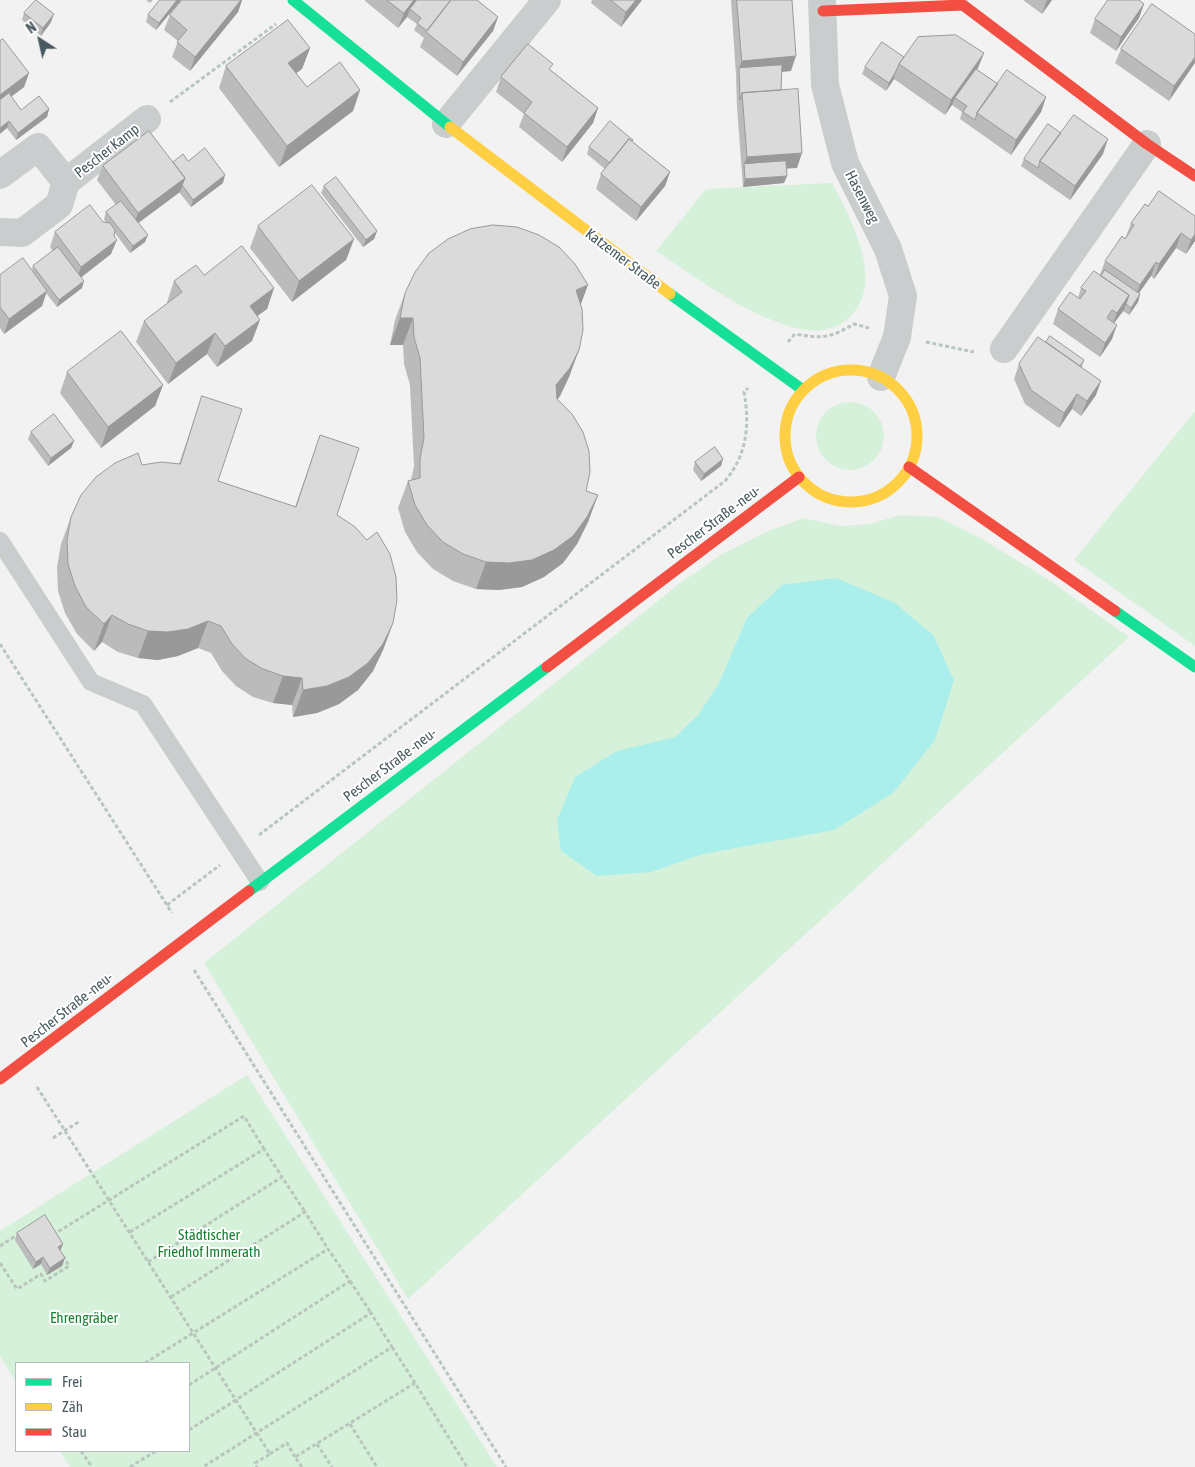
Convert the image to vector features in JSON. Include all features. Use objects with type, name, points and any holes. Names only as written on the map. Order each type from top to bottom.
[{"type":"street","points":[[446,124],[547,0]]},
{"type":"street","name":"Katzemer Straße","points":[[297,3],[446,124],[625,262],[803,390]]},
{"type":"street","name":"Hasenweg","points":[[881,378],[897,337],[903,296],[888,249],[845,163],[825,85],[823,6],[962,5],[1147,144],[1195,176]]},
{"type":"street","name":"Pescher Kamp","points":[[0,232],[22,233],[59,205],[66,182],[147,119]]},
{"type":"street","points":[[1004,349],[1147,144]]},
{"type":"street","name":"Pescher Kamp","points":[[0,175],[38,147],[66,182]]},
{"type":"street","points":[[854,370],[881,378],[894,386],[904,397],[916,424],[917,438],[909,467],[888,491],[873,498],[856,502],[840,502],[825,497],[811,489],[799,477],[791,464],[786,448],[785,433],[794,403],[803,390],[826,374],[854,370]]},
{"type":"street","points":[[909,467],[1195,666]]},
{"type":"street","name":"Pescher Straße -neu-","points":[[0,1079],[22,1064],[177,943],[799,477]]},
{"type":"lane","points":[[0,541],[91,682],[143,704],[260,882]]},
{"type":"path","points":[[147,119],[297,3]]},
{"type":"path","points":[[0,644],[167,905],[725,481],[736,467],[746,439],[747,409],[744,392],[795,334],[811,337],[833,336],[854,324],[897,337],[987,354],[1004,349]]},
{"type":"path","points":[[177,943],[506,1467]]},
{"type":"path","points":[[22,1064],[270,1454]]},
{"type":"path","points":[[51,1237],[244,1116],[468,1467]]},
{"type":"path","points":[[53,1138],[80,1121]]},
{"type":"path","points":[[130,1232],[264,1149]]},
{"type":"path","points":[[148,1262],[282,1178]]},
{"type":"path","points":[[171,1297],[305,1212]]},
{"type":"path","points":[[46,1230],[55,1244]]},
{"type":"path","points":[[0,1246],[17,1235],[20,1238],[27,1233]]},
{"type":"path","points":[[147,1362],[328,1248]]},
{"type":"path","points":[[0,1263],[17,1290],[41,1274],[45,1281],[69,1266],[60,1251]]},
{"type":"path","points":[[190,1384],[350,1281]]},
{"type":"path","points":[[190,1429],[371,1313]]},
{"type":"path","points":[[202,1467],[392,1346]]},
{"type":"path","points":[[296,1457],[415,1383]]},
{"type":"path","points":[[350,1424],[377,1467]]},
{"type":"path","points":[[257,1467],[255,1463],[286,1443],[302,1467]]},
{"type":"path","points":[[317,1444],[332,1467]]},
{"type":"path","points":[[84,1452],[92,1467]]},
{"type":"path","points":[[130,1467],[154,1452]]},
{"type":"green space","points":[[832,183],[856,234],[865,272],[864,291],[858,307],[845,321],[833,328],[820,330],[799,329],[774,321],[721,294],[656,251],[706,189]]},
{"type":"green space","points":[[850,402],[863,405],[874,412],[881,423],[884,436],[881,449],[874,460],[863,467],[850,470],[837,467],[826,460],[819,449],[816,436],[819,423],[826,412],[837,405]]},
{"type":"green space","points":[[1195,411],[1195,646],[1074,560]]},
{"type":"green space","points":[[900,515],[938,517],[984,540],[1049,580],[1129,637],[408,1299],[204,963],[679,584],[722,554],[766,532],[803,518],[841,526],[870,524]]},
{"type":"green space","name":"Städtischer Friedhof Immerath","points":[[247,1075],[497,1467],[70,1467],[61,1452],[190,1452],[190,1362],[15,1362],[15,1380],[0,1356],[0,1231]]},
{"type":"water","points":[[836,578],[895,603],[933,635],[954,680],[935,740],[893,793],[834,830],[703,854],[651,872],[597,876],[561,851],[557,820],[575,777],[617,751],[675,737],[699,714],[719,683],[747,618],[782,585]]},
{"type":"building","points":[[36,0],[54,14],[43,28],[24,13]]},
{"type":"building","points":[[160,0],[177,0],[159,23],[148,15]]},
{"type":"building","points":[[182,0],[241,0],[195,57],[177,42],[187,30],[170,15]]},
{"type":"building","points":[[387,0],[414,0],[404,13]]},
{"type":"building","points":[[417,0],[451,0],[427,31],[417,23],[421,18],[410,9]]},
{"type":"building","points":[[451,0],[477,0],[498,17],[463,62],[426,32]]},
{"type":"building","points":[[611,0],[636,0],[626,12]]},
{"type":"building","points":[[737,0],[792,0],[796,56],[742,61]]},
{"type":"building","points":[[1108,0],[1139,0],[1144,4],[1121,37],[1095,19]]},
{"type":"building","points":[[1152,4],[1195,34],[1195,57],[1174,86],[1121,49]]},
{"type":"building","points":[[288,20],[310,48],[288,63],[307,87],[340,62],[360,90],[287,146],[226,66]]},
{"type":"building","points":[[956,35],[984,53],[951,100],[899,64],[918,37]]},
{"type":"building","points":[[3,39],[29,73],[0,95],[0,41]]},
{"type":"building","points":[[882,42],[904,57],[889,83],[865,67]]},
{"type":"building","points":[[528,44],[553,64],[549,69],[598,108],[567,147],[524,113],[532,102],[501,77]]},
{"type":"building","points":[[782,65],[781,90],[742,93],[740,100],[739,68]]},
{"type":"building","points":[[976,69],[998,84],[977,113],[975,120],[963,112],[967,106],[955,98]]},
{"type":"building","points":[[1007,70],[1046,97],[1016,140],[977,113]]},
{"type":"building","points":[[798,89],[802,153],[747,157],[742,93]]},
{"type":"building","points":[[9,93],[21,110],[39,96],[49,109],[18,133],[9,121],[0,128],[0,100]]},
{"type":"building","points":[[1074,115],[1108,139],[1075,186],[1040,161]]},
{"type":"building","points":[[610,121],[633,140],[629,139],[610,163],[589,147]]},
{"type":"building","points":[[1048,124],[1061,133],[1040,161],[1038,168],[1024,159]]},
{"type":"building","points":[[149,131],[185,178],[138,213],[103,166]]},
{"type":"building","points":[[629,139],[670,172],[641,207],[601,174]]},
{"type":"building","points":[[205,148],[225,175],[193,200],[182,185],[185,178],[173,162],[183,154],[188,161]]},
{"type":"building","points":[[786,161],[787,176],[745,179],[744,164]]},
{"type":"building","points":[[336,177],[377,231],[366,240],[324,186]]},
{"type":"building","points":[[312,185],[354,239],[299,281],[258,226]]},
{"type":"building","points":[[1159,191],[1195,216],[1195,234],[1191,240],[1181,233],[1159,264],[1156,262],[1140,285],[1105,261],[1122,236],[1125,239],[1134,225],[1131,223],[1145,204],[1148,206]]},
{"type":"building","points":[[121,201],[148,235],[133,246],[106,212]]},
{"type":"building","points":[[90,205],[103,222],[110,223],[115,230],[114,236],[117,240],[81,267],[55,232]]},
{"type":"building","points":[[493,225],[517,227],[539,235],[559,247],[575,264],[588,285],[576,290],[582,309],[583,330],[579,350],[570,368],[556,385],[557,399],[572,414],[583,432],[589,451],[590,472],[586,491],[598,495],[587,517],[573,536],[554,550],[532,560],[509,563],[486,562],[463,554],[443,542],[427,525],[415,505],[408,481],[420,478],[420,459],[424,438],[420,358],[414,337],[413,318],[400,318],[405,293],[415,272],[429,253],[448,239],[470,229]]},
{"type":"building","points":[[242,246],[274,288],[250,306],[260,320],[225,346],[215,333],[176,363],[144,321],[182,292],[174,281],[196,265],[204,275]]},
{"type":"building","points":[[58,247],[84,281],[59,300],[33,266]]},
{"type":"building","points":[[23,258],[47,291],[9,319],[0,307],[0,275]]},
{"type":"building","points":[[1105,270],[1140,294],[1131,308],[1126,304],[1129,295],[1101,276]]},
{"type":"building","points":[[1094,271],[1129,295],[1117,313],[1112,310],[1107,318],[1117,325],[1105,343],[1058,309],[1070,292],[1080,299],[1086,291],[1081,288]]},
{"type":"building","points":[[121,331],[163,385],[108,427],[67,372]]},
{"type":"building","points":[[1050,336],[1084,360],[1080,366],[1046,342]]},
{"type":"building","points":[[1038,337],[1101,381],[1087,401],[1077,394],[1064,413],[1031,390],[1019,364]]},
{"type":"building","points":[[202,396],[242,409],[218,481],[296,507],[320,435],[359,448],[337,515],[354,526],[367,540],[377,532],[390,554],[396,577],[397,600],[393,623],[383,644],[368,663],[349,677],[327,686],[303,690],[302,678],[283,676],[263,669],[246,659],[232,644],[221,626],[208,621],[188,629],[168,632],[148,631],[128,624],[112,615],[104,624],[86,607],[75,586],[68,564],[67,540],[71,517],[81,495],[96,477],[115,463],[138,453],[142,465],[161,462],[180,464]]},
{"type":"building","points":[[54,414],[74,441],[51,458],[31,432]]},
{"type":"building","points":[[715,447],[723,459],[704,474],[695,462]]},
{"type":"building","points":[[45,1215],[63,1244],[58,1247],[65,1258],[50,1268],[43,1257],[36,1262],[17,1233]]},
{"type":"traffic: fast","points":[[293,0],[450,127]]},
{"type":"traffic: fast","points":[[670,294],[803,390]]},
{"type":"traffic: fast","points":[[1115,611],[1195,667]]},
{"type":"traffic: fast","points":[[249,891],[547,667]]},
{"type":"traffic: slow","points":[[450,127],[670,294]]},
{"type":"traffic: slow","points":[[851,370],[864,371],[876,375],[898,389],[912,411],[916,423],[917,436],[916,449],[912,461],[898,483],[876,497],[864,501],[851,502],[838,501],[826,497],[804,483],[790,461],[786,449],[785,436],[786,423],[790,411],[804,389],[826,375],[838,371],[851,370]]},
{"type":"traffic: jam","points":[[823,11],[963,5],[1147,144],[1195,176]]},
{"type":"traffic: jam","points":[[909,467],[1115,611]]},
{"type":"traffic: jam","points":[[547,667],[799,477]]},
{"type":"traffic: jam","points":[[0,1079],[249,891]]},
{"type":"park label","name":"Ehrengräber","points":[[84,1318]]}]
